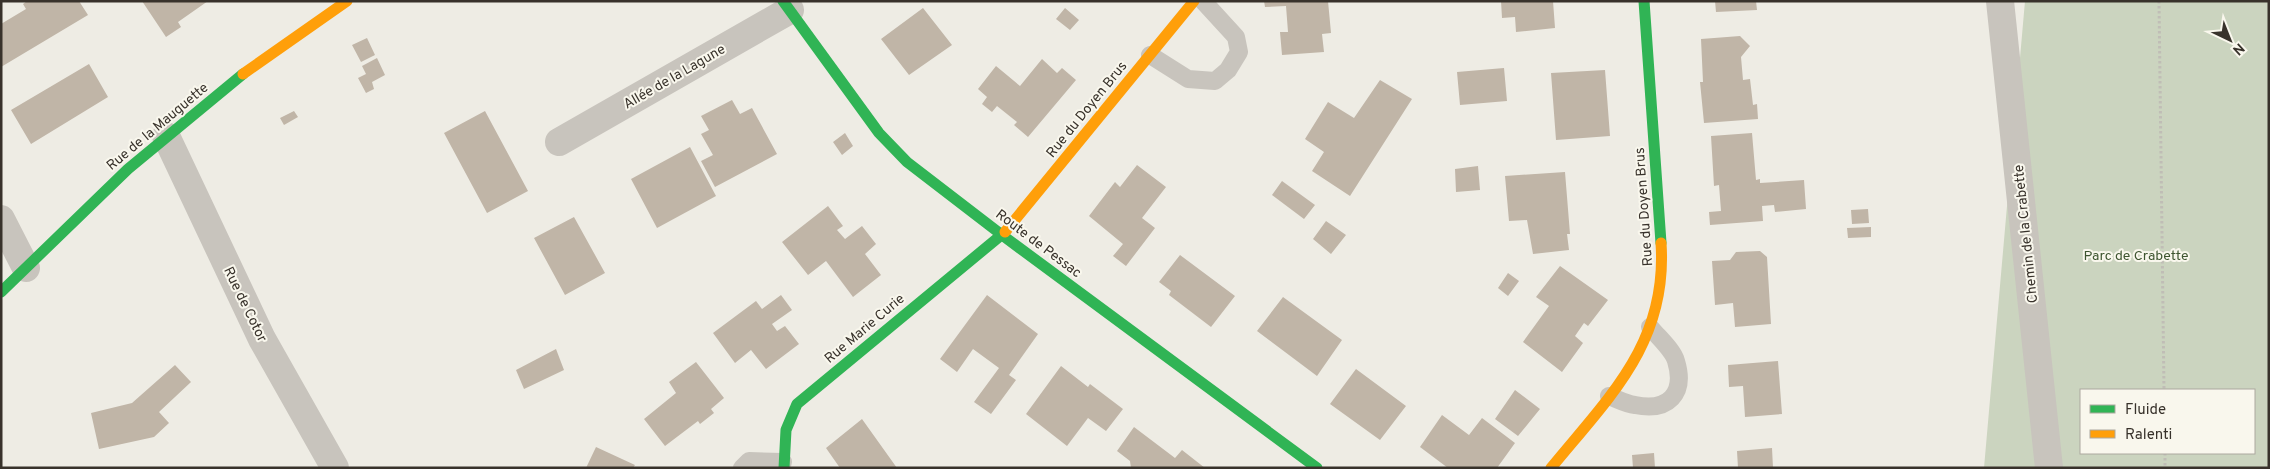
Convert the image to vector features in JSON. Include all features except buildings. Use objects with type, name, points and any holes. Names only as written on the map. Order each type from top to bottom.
[{"type":"street","name":"Rue de la Mauguette","points":[[1,292],[99,196],[166,136],[252,66],[347,1]]},
{"type":"street","name":"Rue du Doyen Brus","points":[[1002,235],[1194,1]]},
{"type":"street","name":"Rue du Doyen Brus","points":[[1551,468],[1609,396],[1635,359],[1657,308],[1663,267],[1644,1]]},
{"type":"street","name":"Chemin de la Crabette","points":[[2000,1],[2049,468]]},
{"type":"street","name":"Allée de la Lagune","points":[[559,142],[786,6]]},
{"type":"street","name":"Route de Pessac","points":[[786,6],[878,133],[907,162],[1002,235],[1317,468]]},
{"type":"street","name":"Rue de Cotor","points":[[166,136],[262,339],[335,468]]},
{"type":"street","points":[[1,219],[26,268]]},
{"type":"street","name":"Rue Marie Curie","points":[[783,465],[786,430],[797,404],[1002,235]]},
{"type":"lane","points":[[1150,55],[1188,79],[1215,81],[1228,70],[1238,52],[1236,37],[1202,1]]},
{"type":"lane","points":[[1609,396],[1635,406],[1661,406],[1673,399],[1680,384],[1676,360],[1650,327]]},
{"type":"lane","points":[[742,468],[749,462],[783,465]]},
{"type":"path","points":[[2159,1],[2164,389]]},
{"type":"path","points":[[2165,454],[2165,468]]},
{"type":"green space","name":"Parc de Crabette","points":[[2025,1],[2269,1],[2269,468],[1984,468]]},
{"type":"traffic: fast","points":[[783,1],[879,133],[907,162],[1002,235],[1317,468]]},
{"type":"traffic: fast","points":[[1644,1],[1661,243]]},
{"type":"traffic: fast","points":[[1,292],[128,169],[243,74]]},
{"type":"traffic: fast","points":[[784,468],[786,430],[797,404],[1005,232]]},
{"type":"traffic: slow","points":[[243,74],[347,1]]},
{"type":"traffic: slow","points":[[1005,232],[1194,1]]},
{"type":"traffic: slow","points":[[1551,468],[1613,392],[1645,339],[1655,310],[1661,278],[1661,243]]}]
